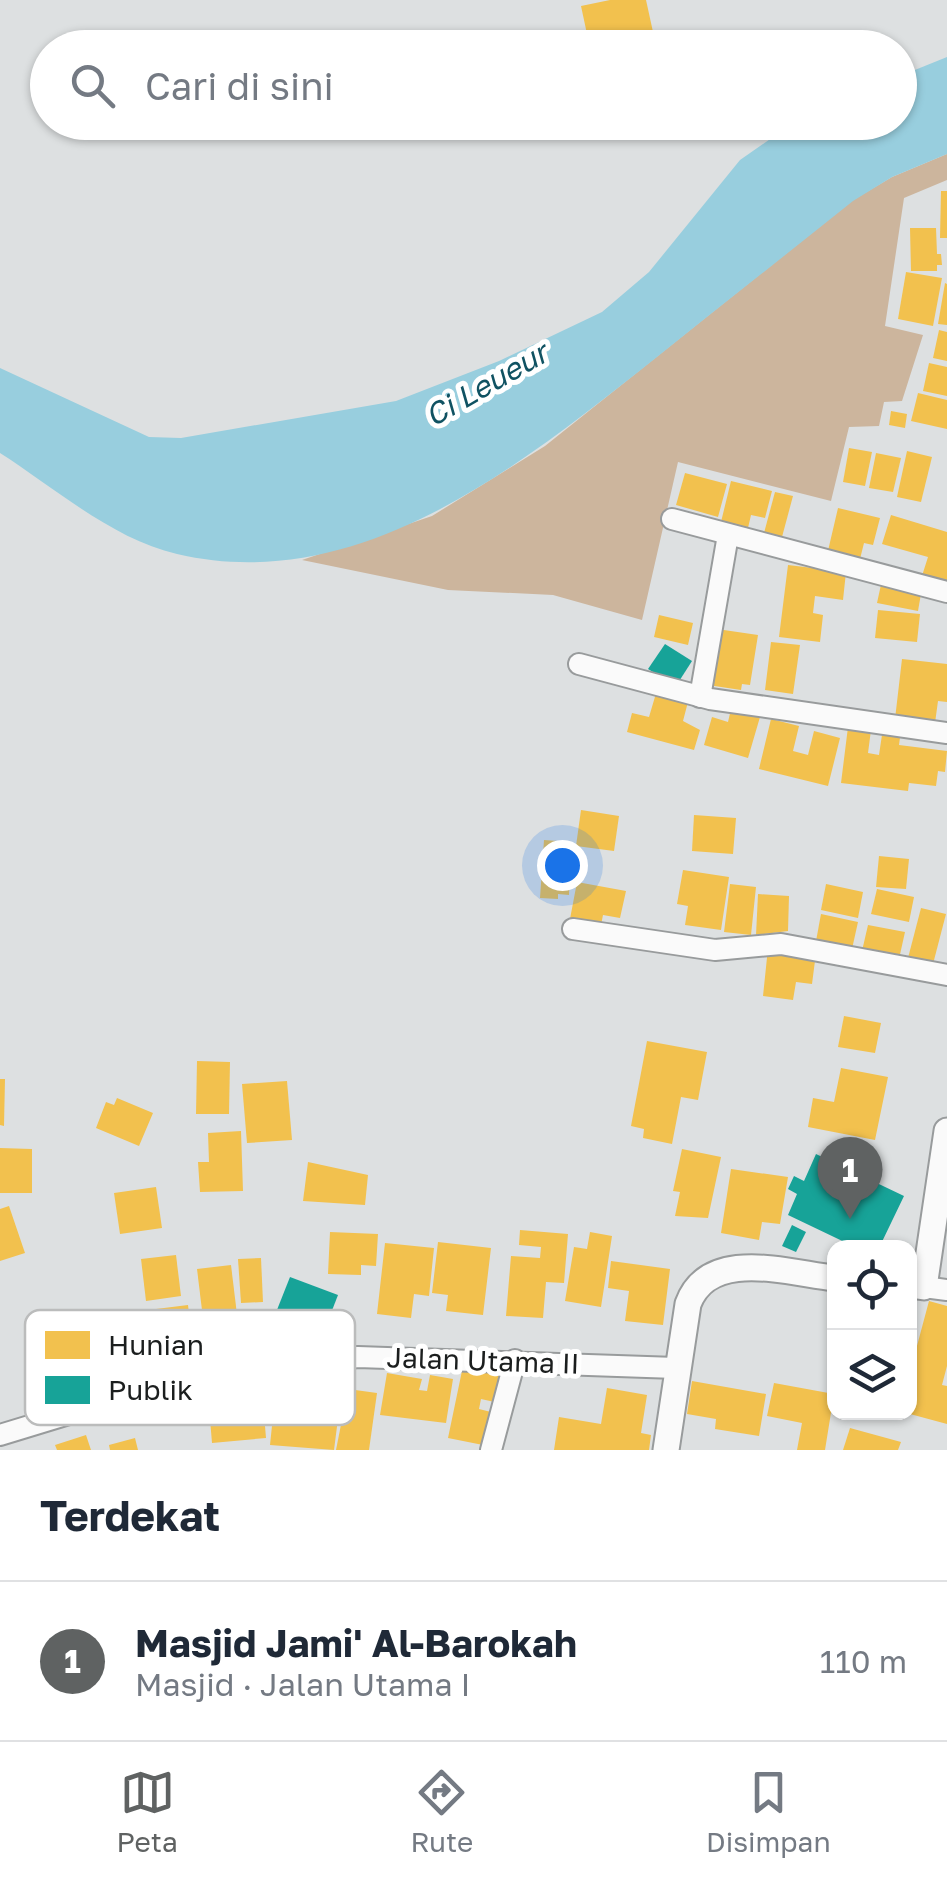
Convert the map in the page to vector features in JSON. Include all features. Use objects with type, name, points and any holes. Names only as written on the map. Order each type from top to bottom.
[{"type":"street","points":[[672,519],[947,592]]},
{"type":"street","points":[[700,697],[728,536]]},
{"type":"street","points":[[579,664],[700,697],[947,733]]},
{"type":"street","points":[[573,929],[715,950],[781,944],[947,975]]},
{"type":"street","points":[[927,1287],[947,1131]]},
{"type":"street","points":[[666,1450],[676,1368],[693,1291],[709,1274],[733,1268],[827,1277]]},
{"type":"street","name":"Jalan Utama II","points":[[355,1357],[676,1368]]},
{"type":"street","points":[[491,1450],[515,1360]]},
{"type":"street","name":"Jalan Utama II","points":[[0,1435],[31,1425]]},
{"type":"shaded area","points":[[947,154],[947,180],[904,198],[885,326],[923,335],[902,401],[884,402],[879,426],[849,427],[831,501],[678,462],[642,620],[553,595],[448,590],[302,560],[432,516],[545,446],[853,200],[892,177]]},
{"type":"water","name":"Ci Leueur","points":[[947,57],[947,154],[892,177],[853,201],[605,398],[495,477],[436,511],[374,539],[311,556],[245,562],[177,554],[107,525],[0,453],[0,368],[149,437],[181,438],[396,401],[499,361],[602,312],[649,272],[740,160],[769,140],[917,140],[917,69]]},
{"type":"building: Hunian","points":[[610,0],[646,0],[653,30],[586,30],[581,6]]},
{"type":"building: Hunian","points":[[941,191],[947,191],[947,238],[940,238]]},
{"type":"building: Hunian","points":[[910,228],[936,228],[937,254],[941,254],[942,265],[937,265],[937,271],[911,271]]},
{"type":"building: Hunian","points":[[906,272],[942,278],[933,326],[898,319]]},
{"type":"building: Hunian","points":[[947,284],[947,325],[938,324]]},
{"type":"building: Hunian","points":[[939,330],[947,332],[947,361],[933,358]]},
{"type":"building: Hunian","points":[[929,363],[947,367],[947,396],[923,391]]},
{"type":"building: Hunian","points":[[918,393],[947,400],[947,429],[911,421]]},
{"type":"building: Hunian","points":[[891,411],[907,414],[905,428],[889,425]]},
{"type":"building: Hunian","points":[[849,448],[872,452],[865,486],[843,482]]},
{"type":"building: Hunian","points":[[907,451],[932,457],[921,502],[897,497]]},
{"type":"building: Hunian","points":[[876,453],[901,458],[893,492],[869,488]]},
{"type":"building: Hunian","points":[[685,473],[727,484],[718,517],[676,505]]},
{"type":"building: Hunian","points":[[731,481],[772,491],[765,518],[751,515],[748,528],[721,522]]},
{"type":"building: Hunian","points":[[775,492],[793,496],[782,537],[764,533]]},
{"type":"building: Hunian","points":[[838,508],[880,518],[873,545],[864,543],[859,563],[827,555]]},
{"type":"building: Hunian","points":[[891,515],[947,532],[947,586],[921,579],[928,557],[882,544]]},
{"type":"building: Hunian","points":[[788,565],[846,572],[843,600],[815,596],[813,613],[823,615],[820,642],[779,637]]},
{"type":"building: Hunian","points":[[882,580],[922,588],[918,611],[877,603]]},
{"type":"building: Hunian","points":[[878,610],[920,614],[917,642],[875,638]]},
{"type":"building: Hunian","points":[[659,615],[693,623],[688,645],[654,637]]},
{"type":"building: Hunian","points":[[717,629],[758,635],[750,685],[742,684],[741,690],[708,685]]},
{"type":"building: Hunian","points":[[771,642],[800,645],[793,694],[765,690]]},
{"type":"building: Hunian","points":[[902,659],[947,664],[947,702],[938,701],[935,723],[895,719]]},
{"type":"building: Hunian","points":[[657,690],[689,698],[683,721],[700,730],[694,750],[627,732],[632,713],[649,717]]},
{"type":"building: Hunian","points":[[731,709],[760,717],[748,758],[704,745],[712,717],[728,722]]},
{"type":"building: Hunian","points":[[771,719],[799,726],[793,751],[808,755],[814,731],[840,738],[828,786],[759,769]]},
{"type":"building: Hunian","points":[[848,727],[871,730],[868,753],[879,755],[883,728],[901,730],[899,745],[947,751],[945,772],[938,771],[936,786],[909,783],[908,791],[841,783]]},
{"type":"building: Hunian","points":[[581,810],[619,816],[614,851],[576,846]]},
{"type":"building: Hunian","points":[[694,815],[736,818],[733,854],[692,851]]},
{"type":"building: Hunian","points":[[544,840],[571,842],[569,895],[558,894],[558,899],[540,898]]},
{"type":"building: Hunian","points":[[879,856],[909,859],[906,889],[876,887]]},
{"type":"building: Hunian","points":[[683,870],[729,877],[721,930],[685,925],[688,906],[677,904]]},
{"type":"building: Hunian","points":[[577,882],[626,891],[620,918],[603,915],[601,925],[570,919]]},
{"type":"building: Hunian","points":[[730,884],[756,887],[751,935],[724,932]]},
{"type":"building: Hunian","points":[[826,884],[863,892],[858,918],[821,910]]},
{"type":"building: Hunian","points":[[877,889],[914,897],[909,922],[871,914]]},
{"type":"building: Hunian","points":[[758,894],[789,896],[788,931],[756,935]]},
{"type":"building: Hunian","points":[[921,908],[946,914],[933,964],[908,958]]},
{"type":"building: Hunian","points":[[821,914],[858,922],[852,949],[816,941]]},
{"type":"building: Hunian","points":[[868,925],[905,932],[899,959],[862,951]]},
{"type":"building: Hunian","points":[[768,948],[816,953],[812,984],[796,982],[793,1000],[763,996]]},
{"type":"building: Hunian","points":[[844,1016],[881,1023],[875,1053],[838,1047]]},
{"type":"building: Hunian","points":[[647,1041],[707,1052],[698,1100],[681,1097],[672,1144],[643,1138],[644,1129],[631,1126]]},
{"type":"building: Hunian","points":[[197,1061],[230,1062],[229,1114],[196,1114]]},
{"type":"building: Hunian","points":[[841,1068],[888,1077],[875,1140],[808,1127],[813,1098],[834,1102]]},
{"type":"building: Hunian","points":[[0,1079],[5,1079],[4,1126],[0,1125]]},
{"type":"building: Hunian","points":[[287,1081],[292,1140],[247,1143],[242,1084]]},
{"type":"building: Hunian","points":[[117,1098],[153,1113],[139,1146],[96,1128],[106,1102],[114,1105]]},
{"type":"building: Hunian","points":[[241,1131],[243,1191],[200,1192],[198,1162],[209,1162],[208,1133]]},
{"type":"building: Hunian","points":[[0,1148],[32,1149],[32,1193],[0,1193]]},
{"type":"building: Hunian","points":[[682,1149],[721,1157],[708,1218],[675,1216],[680,1192],[673,1191]]},
{"type":"building: Hunian","points":[[308,1162],[368,1175],[365,1205],[303,1201]]},
{"type":"building: Hunian","points":[[731,1169],[788,1177],[780,1224],[762,1222],[759,1240],[721,1233]]},
{"type":"building: Hunian","points":[[156,1187],[162,1228],[120,1234],[114,1193]]},
{"type":"building: Hunian","points":[[9,1206],[25,1253],[0,1261],[0,1209]]},
{"type":"building: Hunian","points":[[520,1230],[568,1234],[564,1283],[546,1282],[543,1318],[506,1316],[511,1256],[540,1258],[541,1247],[519,1245]]},
{"type":"building: Hunian","points":[[330,1232],[378,1234],[376,1266],[361,1265],[361,1275],[328,1274]]},
{"type":"building: Hunian","points":[[590,1232],[612,1236],[601,1307],[565,1301],[574,1247],[587,1249]]},
{"type":"building: Hunian","points":[[438,1242],[491,1248],[483,1315],[446,1311],[448,1295],[432,1293]]},
{"type":"building: Hunian","points":[[385,1243],[434,1248],[429,1296],[414,1294],[411,1318],[377,1314]]},
{"type":"building: Hunian","points":[[176,1255],[181,1296],[146,1301],[141,1259]]},
{"type":"building: Hunian","points":[[261,1258],[263,1302],[241,1303],[238,1259]]},
{"type":"building: Hunian","points":[[611,1261],[670,1269],[663,1325],[625,1321],[629,1291],[608,1288]]},
{"type":"building: Hunian","points":[[231,1265],[236,1310],[202,1310],[197,1269]]},
{"type":"building: Hunian","points":[[929,1301],[947,1306],[947,1366],[942,1385],[947,1386],[947,1424],[917,1416],[917,1346]]},
{"type":"building: Hunian","points":[[188,1305],[189,1310],[156,1310]]},
{"type":"building: Hunian","points":[[463,1366],[504,1375],[499,1403],[481,1399],[479,1409],[495,1413],[488,1446],[448,1438]]},
{"type":"building: Hunian","points":[[387,1373],[422,1379],[419,1390],[427,1391],[430,1375],[453,1379],[446,1423],[380,1415]]},
{"type":"building: Hunian","points":[[692,1381],[766,1394],[759,1436],[715,1429],[716,1419],[687,1414]]},
{"type":"building: Hunian","points":[[774,1383],[827,1393],[830,1420],[825,1450],[797,1450],[802,1423],[767,1416]]},
{"type":"building: Hunian","points":[[607,1388],[647,1395],[641,1433],[651,1435],[649,1450],[554,1450],[559,1417],[601,1424]]},
{"type":"building: Hunian","points":[[355,1390],[377,1393],[369,1450],[336,1450],[341,1425],[355,1425]]},
{"type":"building: Hunian","points":[[210,1425],[265,1425],[266,1438],[212,1443]]},
{"type":"building: Hunian","points":[[272,1425],[337,1425],[334,1450],[270,1445]]},
{"type":"building: Hunian","points":[[850,1428],[901,1442],[898,1450],[843,1450]]},
{"type":"building: Hunian","points":[[86,1435],[91,1450],[57,1450],[55,1445]]},
{"type":"building: Hunian","points":[[135,1438],[138,1450],[110,1450],[109,1445]]},
{"type":"building: Publik","points":[[665,644],[692,661],[676,686],[648,669]]},
{"type":"building: Publik","points":[[816,1154],[904,1196],[883,1240],[840,1240],[788,1215],[797,1194],[788,1189],[794,1176],[804,1181]]},
{"type":"building: Publik","points":[[792,1225],[806,1232],[796,1252],[782,1246]]},
{"type":"building: Publik","points":[[290,1277],[338,1295],[332,1310],[277,1310]]},
{"type":"place","name":"Masjid Jami' Al-Barokah","points":[[850,1219]]}]
